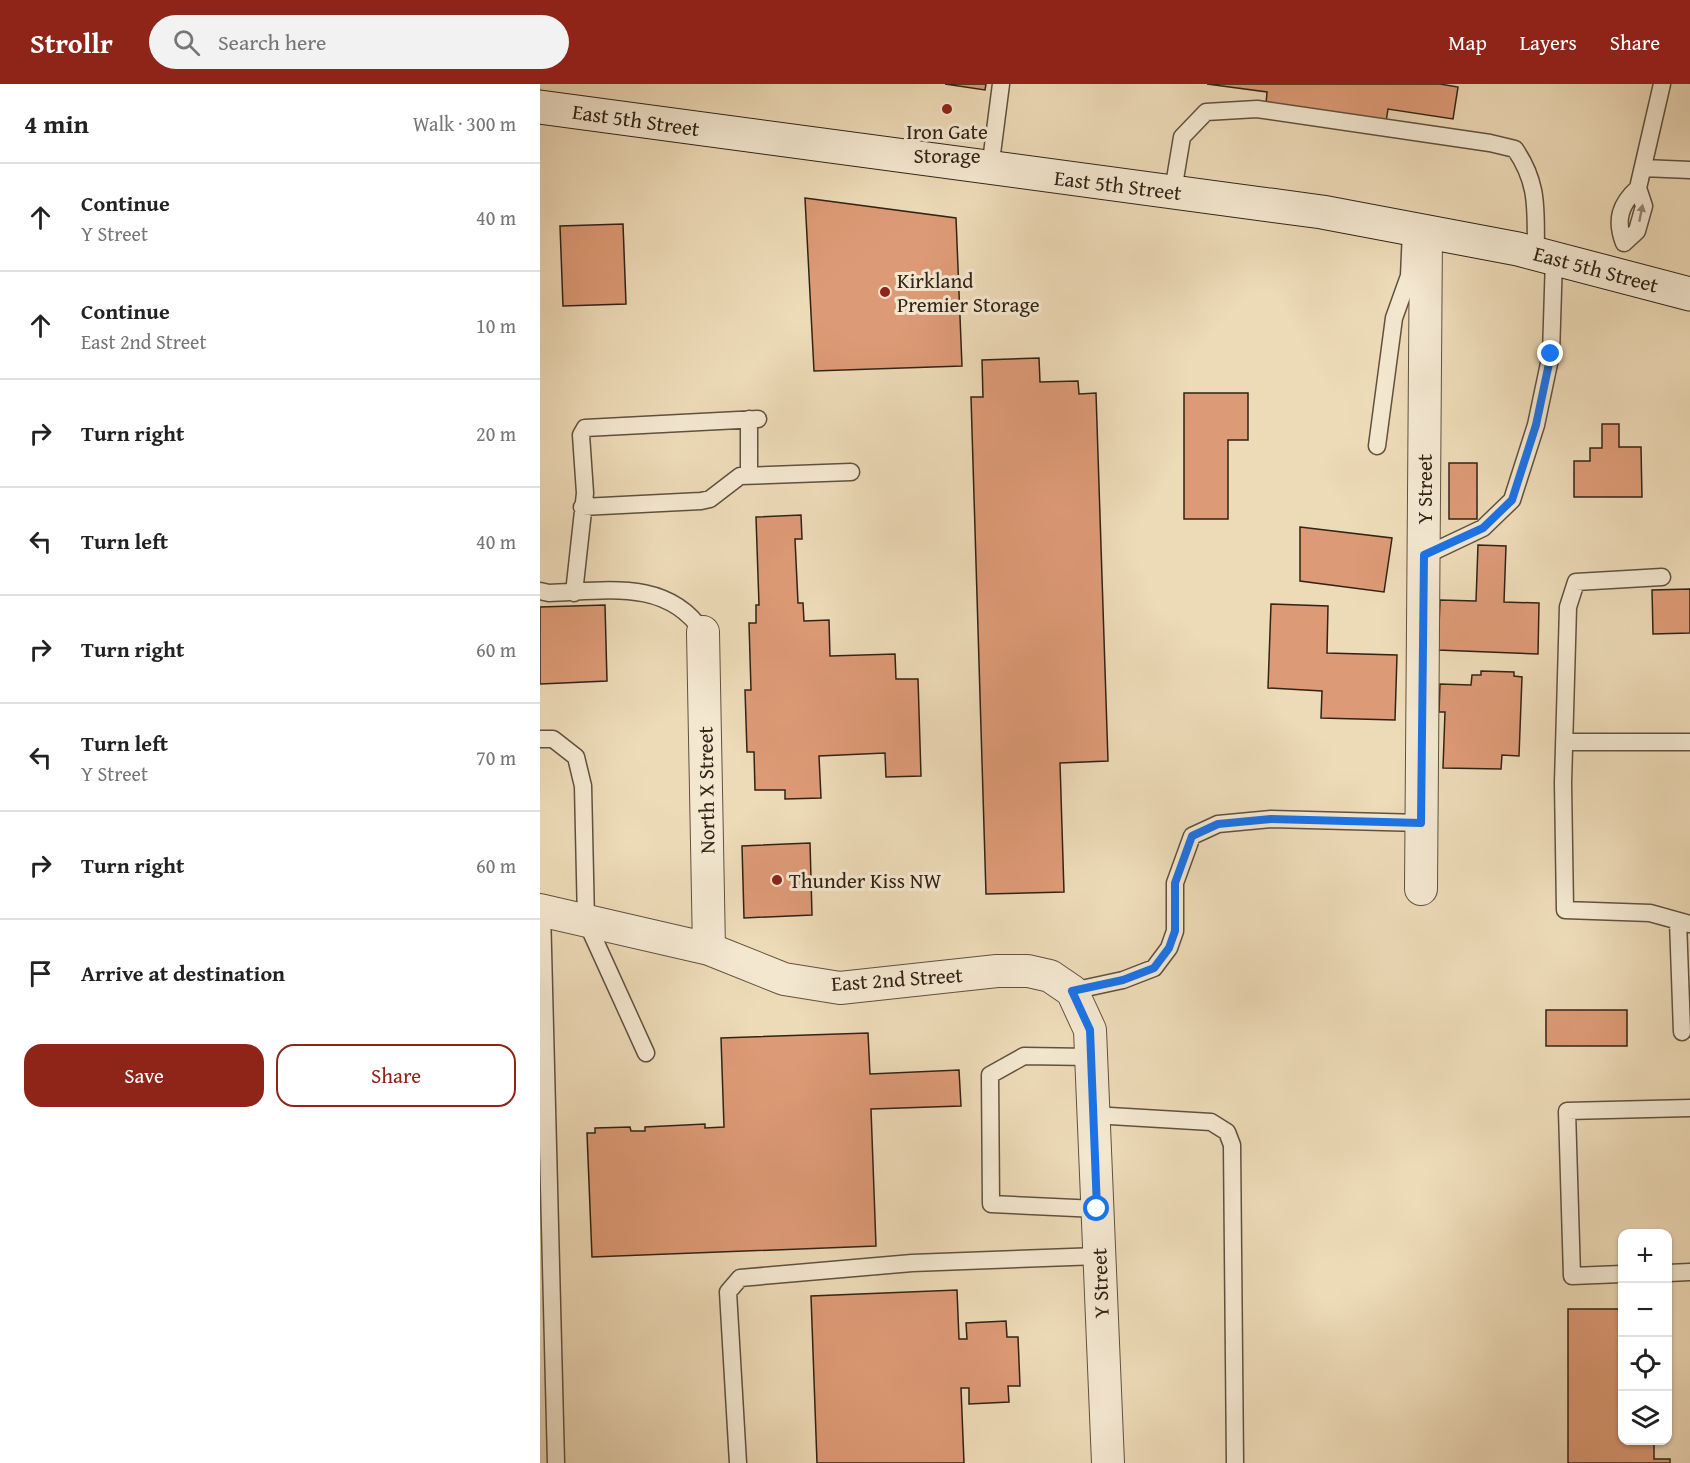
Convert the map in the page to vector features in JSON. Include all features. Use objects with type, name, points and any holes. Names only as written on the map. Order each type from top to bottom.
[{"type":"street","name":"East 5th Street","points":[[540,107],[1322,212],[1545,256],[1619,259],[1690,294]]},
{"type":"street","name":"Y Street","points":[[1419,232],[1424,555],[1421,889]]},
{"type":"street","name":"North X Street","points":[[703,632],[710,949]]},
{"type":"street","name":"East 2nd Street","points":[[541,910],[710,949],[784,979],[840,988],[997,970],[1028,971],[1050,976],[1072,991]]},
{"type":"street","points":[[1072,991],[1090,1044]]},
{"type":"street","name":"Y Street","points":[[1090,1044],[1108,1463]]},
{"type":"lane","points":[[990,169],[1001,84]]},
{"type":"lane","points":[[1619,259],[1618,228],[1625,200],[1638,188],[1662,84]]},
{"type":"lane","points":[[1173,191],[1182,137],[1206,111],[1257,109],[1490,143],[1515,149],[1529,170],[1545,256],[1551,354],[1536,425],[1512,500],[1483,528],[1424,555]]},
{"type":"lane","points":[[1643,168],[1690,170]]},
{"type":"lane","points":[[1377,446],[1394,318],[1419,232]]},
{"type":"lane","points":[[574,592],[585,493],[581,435],[585,428],[753,419],[749,476]]},
{"type":"lane","points":[[582,507],[701,501],[710,499],[740,476],[851,472]]},
{"type":"lane","points":[[1662,577],[1576,582],[1568,607],[1564,742],[1565,910],[1650,914],[1684,922],[1682,1032]]},
{"type":"lane","points":[[540,591],[647,593],[676,602],[693,616],[703,632]]},
{"type":"lane","points":[[540,739],[553,739],[576,757],[583,786],[586,921],[646,1053]]},
{"type":"lane","points":[[1564,742],[1690,742]]},
{"type":"lane","points":[[1072,991],[1123,980],[1154,968],[1169,948],[1175,931],[1175,883],[1192,836],[1218,824],[1271,819],[1421,823]]},
{"type":"lane","points":[[541,910],[556,1463]]},
{"type":"lane","points":[[1090,1044],[1024,1056],[990,1075],[991,1204],[1097,1209]]},
{"type":"lane","points":[[1618,1274],[1572,1276],[1567,1111],[1690,1108]]},
{"type":"lane","points":[[1093,1114],[1211,1122],[1227,1132],[1232,1145],[1234,1463]]},
{"type":"lane","points":[[738,1463],[728,1292],[740,1278],[912,1263],[1099,1256]]},
{"type":"lane","points":[[1672,1273],[1690,1272]]},
{"type":"building","points":[[945,84],[986,84],[985,90]]},
{"type":"building","points":[[1207,84],[1440,84],[1458,87],[1453,119],[1388,109],[1386,122],[1266,105],[1267,92]]},
{"type":"building","name":"Kirkland Premier Storage","points":[[805,198],[956,218],[962,366],[814,371]]},
{"type":"building","points":[[623,224],[626,304],[563,306],[560,226]]},
{"type":"building","points":[[1039,358],[1040,382],[1078,381],[1079,394],[1096,393],[1108,761],[1060,763],[1064,892],[986,894],[971,397],[983,397],[982,360]]},
{"type":"building","points":[[1184,393],[1248,393],[1248,440],[1228,440],[1228,519],[1184,519]]},
{"type":"building","points":[[1602,424],[1619,424],[1619,447],[1641,447],[1642,497],[1574,497],[1574,461],[1590,461],[1590,448],[1602,448]]},
{"type":"building","points":[[1449,463],[1477,463],[1477,519],[1449,519]]},
{"type":"building","points":[[801,515],[802,539],[795,539],[798,603],[803,603],[804,621],[829,620],[830,656],[895,654],[896,679],[918,679],[921,776],[886,777],[885,753],[819,756],[821,798],[785,799],[785,790],[755,790],[754,752],[747,752],[745,690],[751,690],[749,623],[756,623],[756,605],[759,605],[756,517]]},
{"type":"building","points":[[1300,527],[1392,538],[1384,592],[1300,581]]},
{"type":"building","points":[[1478,545],[1506,546],[1504,602],[1539,603],[1538,654],[1438,650],[1440,600],[1476,601]]},
{"type":"building","points":[[1690,589],[1690,633],[1653,634],[1652,590]]},
{"type":"building","points":[[1271,604],[1328,606],[1327,653],[1397,655],[1395,720],[1321,718],[1322,691],[1268,688]]},
{"type":"building","points":[[605,605],[607,681],[540,684],[540,607]]},
{"type":"building","points":[[1481,671],[1514,672],[1514,676],[1522,677],[1519,756],[1502,755],[1501,769],[1443,768],[1445,712],[1439,712],[1440,684],[1471,685],[1472,675],[1481,675]]},
{"type":"building","name":"Thunder Kiss NW","points":[[810,843],[812,915],[744,918],[742,846]]},
{"type":"building","points":[[1546,1010],[1627,1010],[1627,1046],[1546,1046]]},
{"type":"building","points":[[868,1033],[870,1074],[959,1070],[961,1106],[871,1109],[876,1246],[592,1257],[587,1133],[595,1133],[595,1128],[630,1127],[631,1131],[645,1131],[645,1127],[705,1124],[705,1128],[724,1127],[721,1038]]},
{"type":"building","points":[[957,1290],[959,1339],[967,1339],[966,1323],[1006,1321],[1007,1337],[1018,1337],[1020,1386],[1008,1386],[1009,1402],[969,1404],[969,1388],[961,1388],[964,1463],[817,1463],[811,1296]]},
{"type":"building","points":[[1568,1309],[1618,1309],[1618,1445],[1654,1445],[1654,1459],[1670,1459],[1670,1463],[1568,1463]]},
{"type":"place","name":"Iron Gate Storage","points":[[947,109]]},
{"type":"place","name":"Kirkland Premier Storage","points":[[885,292]]},
{"type":"place","name":"Thunder Kiss NW","points":[[777,880]]},
{"type":"route","points":[[1097,1209],[1090,1030],[1072,991],[1123,980],[1154,968],[1169,948],[1175,931],[1175,883],[1192,836],[1218,824],[1271,819],[1370,819],[1421,823],[1424,555],[1483,528],[1512,500],[1536,425],[1551,354]]}]
